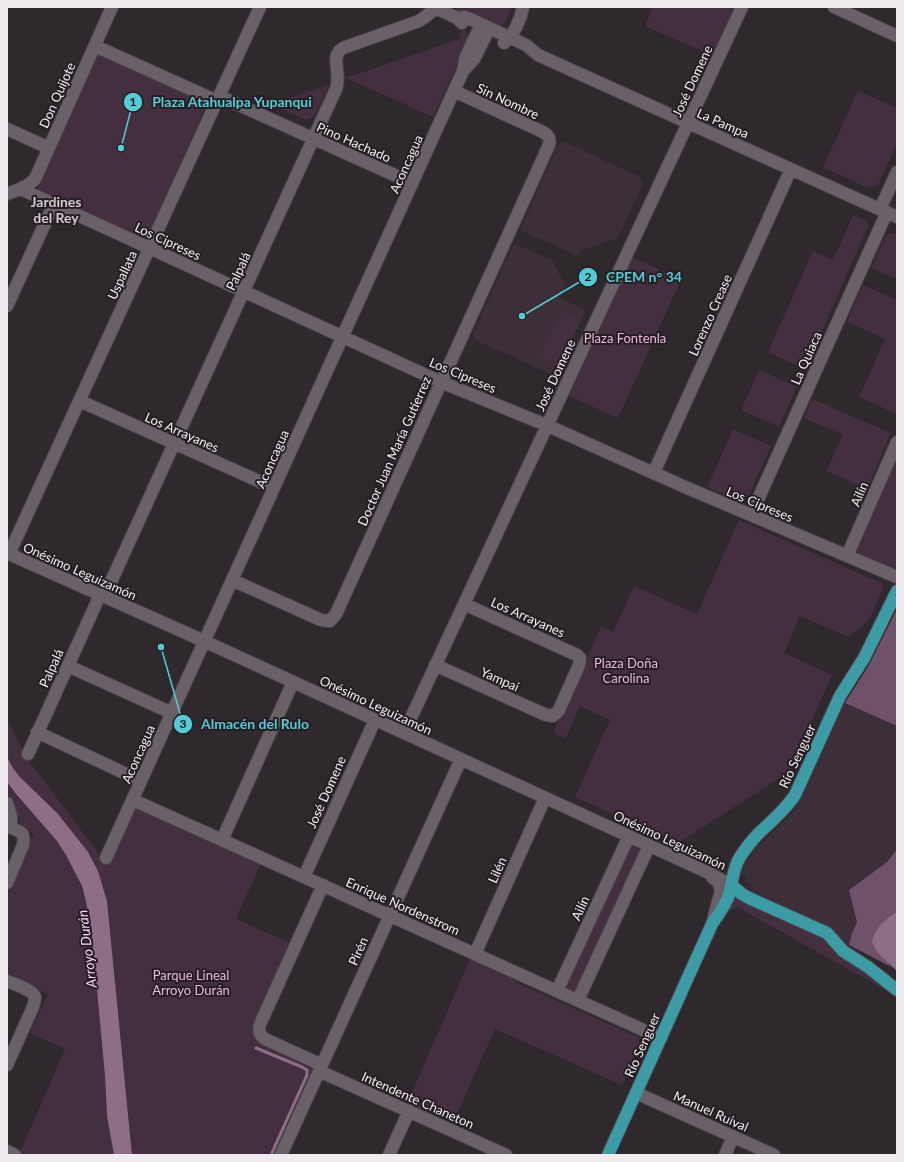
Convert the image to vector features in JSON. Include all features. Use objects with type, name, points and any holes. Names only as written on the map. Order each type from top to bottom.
[{"type":"main road","name":"Río Senguer","points":[[608,1155],[712,924],[726,901],[737,863],[748,844],[786,808],[795,795],[840,696],[864,658],[897,591]]},
{"type":"main road","points":[[731,885],[749,898],[827,933],[844,951],[868,967],[897,990]]},
{"type":"street","name":"Don Quijote","points":[[22,189],[35,179],[112,7]]},
{"type":"street","name":"Uspallata","points":[[8,554],[80,401],[260,7]]},
{"type":"street","name":"La Pampa","points":[[435,7],[458,18],[464,24],[506,38],[525,53],[538,55],[888,213]]},
{"type":"street","name":"Palpalá","points":[[28,754],[174,443],[337,86],[338,76],[336,58],[339,50],[419,21],[435,7]]},
{"type":"street","points":[[506,38],[516,7]]},
{"type":"street","points":[[506,38],[521,16],[523,7]]},
{"type":"street","name":"José Domene","points":[[404,733],[546,425],[742,7]]},
{"type":"street","points":[[834,7],[897,36]]},
{"type":"street","name":"Aconcagua","points":[[106,858],[463,71],[474,60],[483,31]]},
{"type":"street","name":"Pino Hachado","points":[[95,46],[314,138],[412,183]]},
{"type":"street","name":"Sin Nombre","points":[[454,91],[543,132],[549,137]]},
{"type":"street","points":[[7,129],[49,148]]},
{"type":"street","name":"Doctor Juan María Gutierrez","points":[[232,580],[321,620],[330,621],[336,614],[549,145],[549,137]]},
{"type":"street","name":"Lorenzo Crease","points":[[654,472],[791,169]]},
{"type":"street","name":"La Quiaca","points":[[751,515],[888,213],[897,172]]},
{"type":"street","points":[[7,194],[22,189]]},
{"type":"street","name":"Los Cipreses","points":[[22,189],[441,382],[546,425],[897,577]]},
{"type":"street","points":[[7,306],[54,204]]},
{"type":"street","name":"Los Arrayanes","points":[[80,401],[274,488]]},
{"type":"street","name":"Ailín","points":[[847,556],[897,442]]},
{"type":"street","name":"Onésimo Leguizamón","points":[[8,554],[204,641],[709,873],[731,885]]},
{"type":"street","name":"Los Arrayanes","points":[[464,604],[574,653],[580,658],[579,665],[559,710],[553,716]]},
{"type":"street","name":"Yampai","points":[[435,665],[546,715],[553,716]]},
{"type":"street","points":[[68,666],[172,713]]},
{"type":"street","points":[[222,840],[292,682]]},
{"type":"street","name":"José Domene","points":[[304,877],[375,720]]},
{"type":"street","points":[[38,732],[141,781]]},
{"type":"street","name":"Pirén","points":[[281,1155],[460,759]]},
{"type":"street","name":"Lilén","points":[[475,954],[545,798]]},
{"type":"street","name":"Enrique Nordenstrom","points":[[133,800],[661,1038]]},
{"type":"street","points":[[7,803],[11,816],[9,827],[21,832],[24,836],[23,845],[7,883]]},
{"type":"street","name":"Ailín","points":[[557,991],[629,836]]},
{"type":"street","points":[[578,1000],[649,846]]},
{"type":"street","name":"Río Senguer","points":[[709,873],[719,883],[721,888],[721,894],[712,924]]},
{"type":"street","name":"Intendente Chaneton","points":[[323,885],[261,1022],[259,1030],[260,1034],[265,1039],[321,1068],[500,1154]]},
{"type":"street","points":[[7,981],[27,989],[35,996],[33,1007],[7,1065]]},
{"type":"street","name":"Manuel Ruival","points":[[636,1093],[774,1155]]},
{"type":"street","points":[[389,1155],[409,1111]]},
{"type":"street","points":[[725,1155],[733,1136]]},
{"type":"street","points":[[7,1151],[15,1155]]},
{"type":"shaded area","points":[[565,142],[640,177],[643,184],[618,238],[581,250],[578,256],[520,230],[557,146]]},
{"type":"shaded area","points":[[518,245],[556,262],[554,266],[566,285],[560,298],[586,310],[556,376],[475,340],[473,334],[512,246]]},
{"type":"shaded area","points":[[897,609],[897,726],[845,703],[869,665]]},
{"type":"shaded area","points":[[845,703],[897,726],[897,849],[887,862],[849,890],[857,922],[849,945],[846,946],[829,928],[750,890],[752,885],[745,882],[747,876],[741,874],[754,850],[794,811],[800,802]]},
{"type":"shaded area","points":[[7,757],[19,776],[58,814],[88,852],[98,871],[107,901],[132,1155],[114,1155],[107,1116],[105,1076],[91,926],[82,886],[57,841],[7,782]]},
{"type":"shaded area","points":[[897,849],[897,912],[889,965],[895,969],[849,945],[857,922],[849,890],[887,862]]},
{"type":"shaded area","points":[[897,912],[897,971],[878,953],[872,942],[875,933],[881,925]]},
{"type":"green space","points":[[452,7],[512,7],[501,27],[494,26]]},
{"type":"green space","points":[[653,7],[735,7],[713,56],[645,26]]},
{"type":"green space","points":[[462,29],[468,34],[468,41],[433,117],[346,78],[462,38],[459,36]]},
{"type":"green space","points":[[99,55],[204,101],[205,103],[204,111],[149,234],[145,239],[38,191],[38,187],[94,60]]},
{"type":"green space","points":[[329,85],[314,117],[306,120],[271,104]]},
{"type":"green space","points":[[858,91],[897,108],[897,143],[878,185],[868,188],[823,167]]},
{"type":"green space","points":[[853,215],[867,221],[868,227],[805,369],[768,352],[813,251],[833,260]]},
{"type":"green space","points":[[893,233],[897,234],[897,279],[871,268],[886,235]]},
{"type":"green space","name":"Plaza Fontenla","points":[[632,257],[681,280],[618,418],[569,396]]},
{"type":"green space","points":[[863,285],[897,300],[897,414],[859,397],[885,339],[847,322]]},
{"type":"green space","points":[[560,312],[579,320],[558,366],[539,357]]},
{"type":"green space","points":[[759,370],[797,387],[779,427],[741,410]]},
{"type":"green space","points":[[812,399],[891,433],[867,489],[826,471],[843,435],[804,418]]},
{"type":"green space","points":[[733,429],[771,446],[748,497],[739,501],[707,487]]},
{"type":"green space","points":[[897,457],[897,573],[858,555],[857,551]]},
{"type":"green space","name":"Plaza Doña Carolina","points":[[739,520],[881,583],[883,589],[869,620],[849,637],[800,616],[784,653],[832,675],[789,772],[678,843],[575,797],[610,720],[580,706],[566,738],[553,733],[601,627],[613,632],[634,586],[697,614]]},
{"type":"green space","name":"Parque Lineal Arroyo Durán","points":[[7,718],[21,747],[32,765],[105,862],[135,808],[137,808],[261,863],[236,919],[292,944],[256,1027],[314,1069],[276,1155],[132,1155],[107,901],[98,871],[88,852],[58,814],[19,776],[13,768],[7,757]]},
{"type":"green space","points":[[7,782],[18,798],[64,850],[75,871],[83,892],[91,926],[105,1076],[107,1116],[114,1155],[25,1155],[20,1152],[65,1049],[30,1033],[48,994],[7,975],[7,895],[34,834],[24,829],[21,825],[18,814],[7,793]]},
{"type":"green space","points":[[632,846],[638,848],[640,854],[575,992],[572,993],[565,989],[564,986],[629,847]]},
{"type":"green space","points":[[733,893],[822,936],[897,995],[897,998],[889,992],[737,907],[731,910],[728,909]]},
{"type":"green space","points":[[471,957],[517,978],[515,982],[638,1037],[640,1044],[622,1085],[495,1029],[451,1127],[406,1106]]},
{"type":"waterway","points":[[256,1048],[307,1070],[307,1075],[271,1155]]},
{"type":"place","name":"Plaza Atahualpa Yupanqui","points":[[121,148]]},
{"type":"place","name":"CPEM n° 34","points":[[522,316]]},
{"type":"place","name":"Almacén del Rulo","points":[[161,647]]},
{"type":"district","name":"Jardines del Rey","points":[[56,210]]},
{"type":"water label","name":"Arroyo Durán","points":[[87,949]]}]
